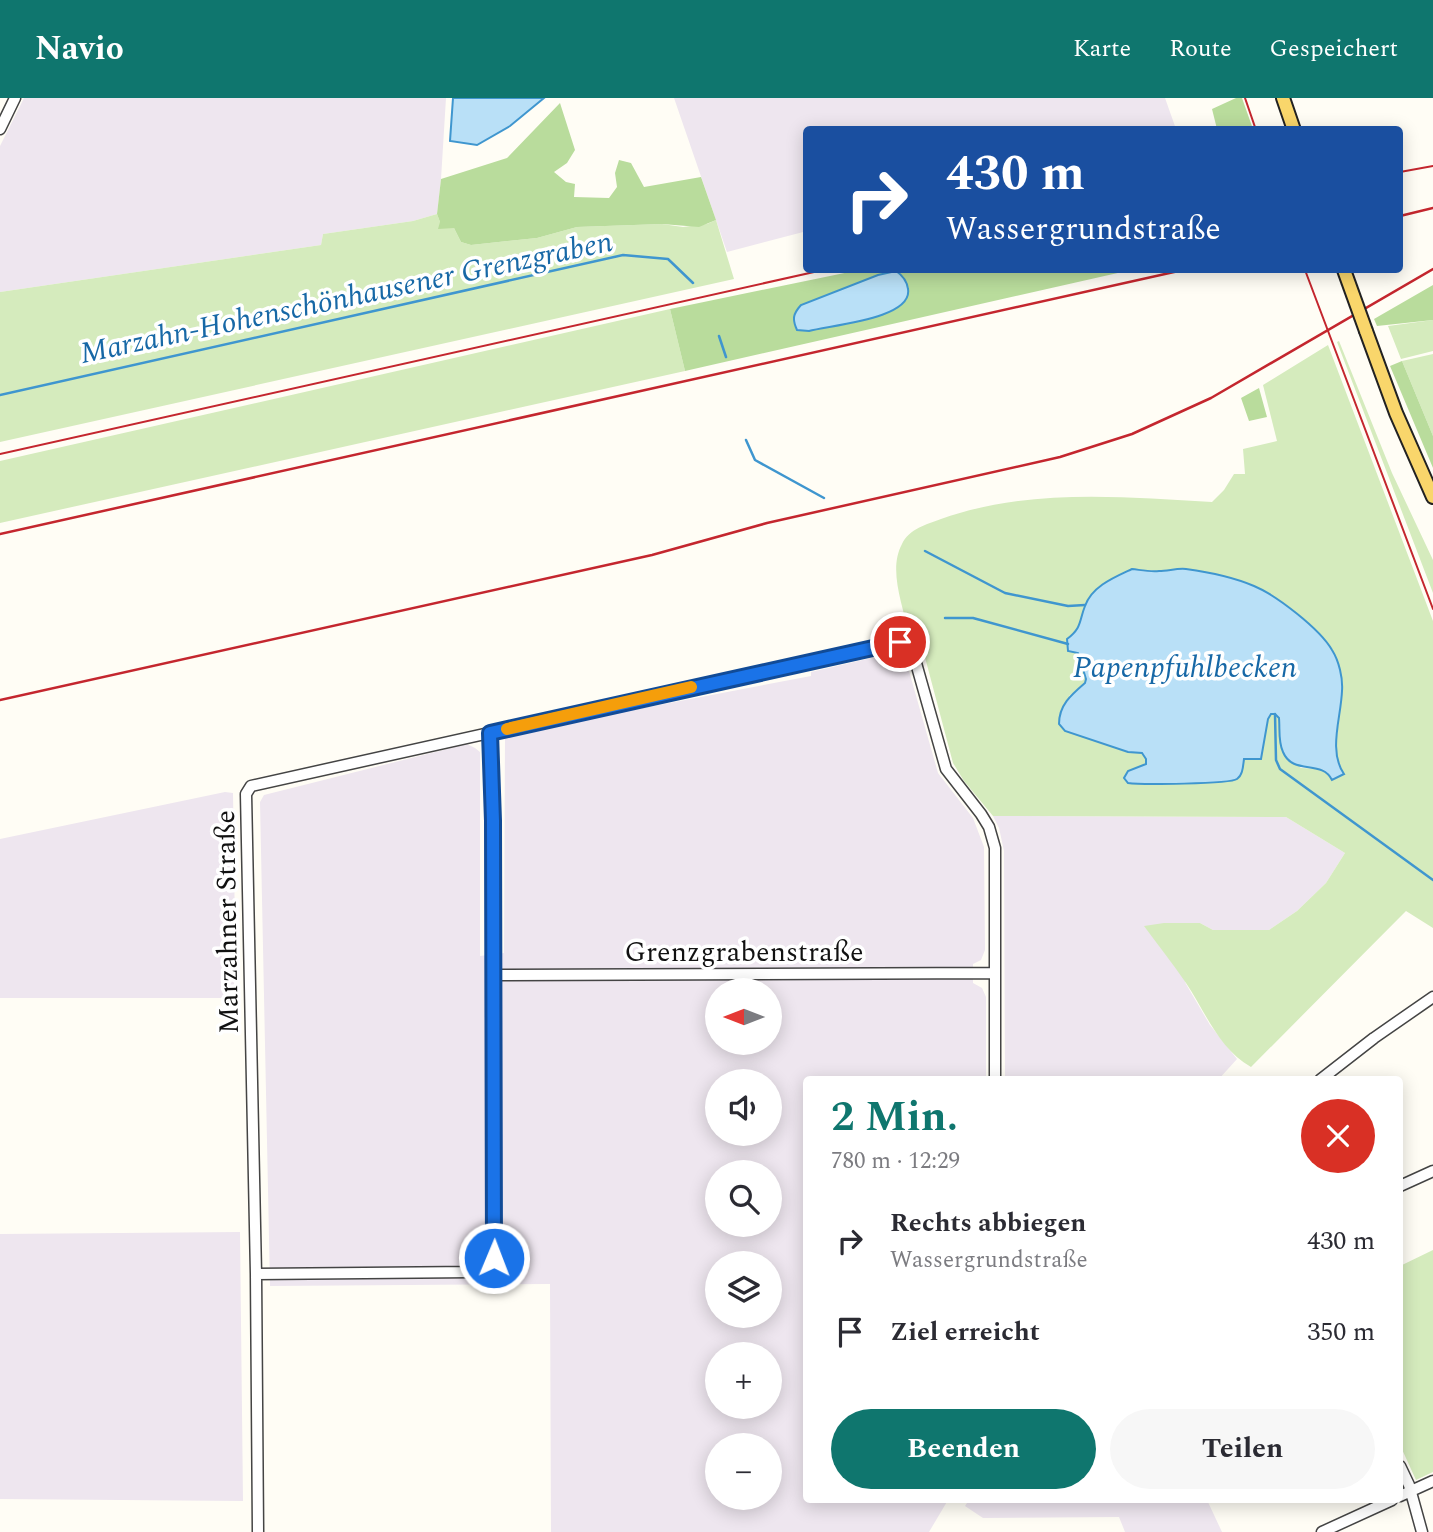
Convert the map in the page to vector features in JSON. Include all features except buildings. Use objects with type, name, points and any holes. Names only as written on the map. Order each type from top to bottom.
[{"type":"main road","points":[[1283,98],[1293,126]]},
{"type":"main road","points":[[1345,273],[1396,413],[1433,497]]},
{"type":"street","points":[[0,129],[15,98]]},
{"type":"street","points":[[256,1274],[466,1273],[480,1270],[490,1263],[495,1251],[490,733],[900,642],[907,643],[912,648],[946,769],[981,814],[992,835],[995,848],[995,1076]]},
{"type":"street","name":"Marzahner Straße","points":[[258,1532],[247,789],[254,784],[490,733]]},
{"type":"street","name":"Grenzgrabenstraße","points":[[493,975],[995,973]]},
{"type":"street","points":[[1325,1076],[1433,997]]},
{"type":"street","points":[[1403,1184],[1433,1171]]},
{"type":"street","points":[[1422,1532],[1405,1494],[1433,1481]]},
{"type":"street","points":[[1322,1532],[1385,1503]]},
{"type":"shaded area","points":[[24,98],[446,98],[437,214],[413,221],[323,234],[321,245],[0,292],[0,146]]},
{"type":"shaded area","points":[[674,98],[1165,98],[1175,126],[803,126],[803,232],[727,252]]},
{"type":"shaded area","points":[[897,652],[905,657],[938,773],[973,818],[984,847],[985,950],[981,960],[973,964],[973,983],[982,988],[986,997],[986,1076],[803,1076],[803,1503],[946,1503],[929,1532],[551,1532],[550,1284],[270,1286],[260,802],[264,795],[467,744],[475,748],[480,752],[480,956],[504,953],[507,734],[811,676],[811,672]]},
{"type":"shaded area","points":[[225,792],[233,793],[236,998],[0,998],[0,839]]},
{"type":"shaded area","points":[[993,816],[1286,817],[1345,853],[1326,883],[1297,911],[1269,930],[1213,930],[1200,923],[1164,923],[1186,984],[1210,1025],[1237,1059],[1222,1076],[1005,1076],[1004,851],[999,828]]},
{"type":"shaded area","points":[[240,1232],[243,1501],[0,1499],[0,1234]]},
{"type":"shaded area","points":[[967,1503],[1208,1503],[1222,1532],[1125,1532],[1119,1517],[983,1518],[965,1506]]},
{"type":"green space","points":[[1242,98],[1252,126],[1216,126],[1212,109]]},
{"type":"green space","points":[[560,103],[575,150],[567,163],[554,172],[566,182],[575,184],[574,197],[609,198],[617,187],[615,173],[619,160],[631,163],[644,187],[701,177],[716,220],[699,227],[662,224],[577,227],[537,238],[471,245],[461,242],[454,228],[438,229],[441,179],[507,158]]},
{"type":"green space","points":[[437,214],[440,222],[454,228],[461,242],[471,245],[537,238],[577,227],[662,224],[683,227],[716,220],[734,279],[0,442],[0,292],[321,245],[323,234],[413,221]]},
{"type":"green space","points":[[844,273],[1118,273],[685,371],[670,309]]},
{"type":"green space","points":[[1433,285],[1433,320],[1377,326],[1374,319]]},
{"type":"green space","points":[[670,309],[685,371],[0,523],[0,461]]},
{"type":"green space","points":[[1433,320],[1433,351],[1401,359],[1388,326]]},
{"type":"green space","points":[[1339,341],[1392,473],[1433,560],[1433,593],[1337,342]]},
{"type":"green space","points":[[1328,345],[1433,621],[1433,928],[1406,911],[1251,1067],[1230,1051],[1186,983],[1144,926],[1200,923],[1213,930],[1269,930],[1297,911],[1326,883],[1345,853],[1286,817],[993,816],[953,763],[918,631],[908,632],[896,565],[902,544],[914,531],[974,509],[1075,497],[1212,502],[1234,474],[1245,474],[1243,449],[1277,441],[1263,385]],"holes":[[[1132,569],[1183,569],[1297,614],[1332,649],[1342,688],[1336,764],[1343,775],[1329,773],[1323,769],[1301,768],[1283,753],[1279,718],[1275,714],[1271,714],[1267,724],[1263,753],[1244,759],[1200,784],[1136,784],[1128,771],[1146,765],[1142,753],[1128,752],[1085,736],[1069,696],[1085,683],[1086,679],[1078,653],[1067,639],[1078,631],[1085,605]]]},
{"type":"green space","points":[[1433,354],[1433,436],[1402,361]]},
{"type":"green space","points":[[1402,361],[1433,436],[1433,468],[1390,366]]},
{"type":"green space","points":[[1259,388],[1267,417],[1249,421],[1241,398]]},
{"type":"green space","points":[[1433,1250],[1433,1472],[1416,1480],[1403,1452],[1403,1265]]},
{"type":"water","points":[[453,98],[544,98],[510,126],[477,145],[450,141]]},
{"type":"water","points":[[898,273],[904,278],[908,289],[906,299],[898,307],[869,319],[809,331],[797,330],[794,317],[801,305],[878,275]]},
{"type":"water","name":"Papenpfuhlbecken","points":[[1132,569],[1186,569],[1246,583],[1263,590],[1318,632],[1339,664],[1342,691],[1336,745],[1339,765],[1344,774],[1332,780],[1322,770],[1293,764],[1281,748],[1279,718],[1275,714],[1271,714],[1268,719],[1261,759],[1244,759],[1237,779],[1219,782],[1128,783],[1124,778],[1128,771],[1146,764],[1142,753],[1128,752],[1065,731],[1059,724],[1061,711],[1086,679],[1078,653],[1068,651],[1067,639],[1078,628],[1088,599],[1093,593],[1118,575]]},
{"type":"waterway","name":"Marzahn-Hohenschönhausener Grenzgraben","points":[[0,395],[623,255],[668,259],[693,283]]},
{"type":"waterway","name":"Marzahn-Hohenschönhausener Grenzgraben","points":[[719,336],[726,357]]},
{"type":"waterway","name":"Marzahn-Hohenschönhausener Grenzgraben","points":[[746,440],[755,460],[824,498]]},
{"type":"waterway","name":"Marzahn-Hohenschönhausener Grenzgraben","points":[[925,551],[1005,593],[1068,606],[1085,605]]},
{"type":"waterway","points":[[945,618],[973,618],[1068,644]]},
{"type":"waterway","name":"Marzahn-Hohenschönhausener Grenzgraben","points":[[1275,714],[1276,760],[1280,769],[1433,880]]},
{"type":"tram line","points":[[1245,98],[1255,126]]},
{"type":"tram line","points":[[1403,171],[1433,166]]},
{"type":"tram line","points":[[0,454],[810,273]]},
{"type":"tram line","points":[[1306,273],[1433,609]]},
{"type":"railway","points":[[1403,215],[1433,208]]},
{"type":"railway","points":[[0,700],[652,555],[767,523],[1060,457],[1132,434],[1211,398],[1433,269]]},
{"type":"railway","points":[[0,534],[1170,273]]},
{"type":"slow traffic","points":[[507,729],[691,687]]},
{"type":"route","points":[[494,1258],[493,821],[490,733],[900,642]]}]
